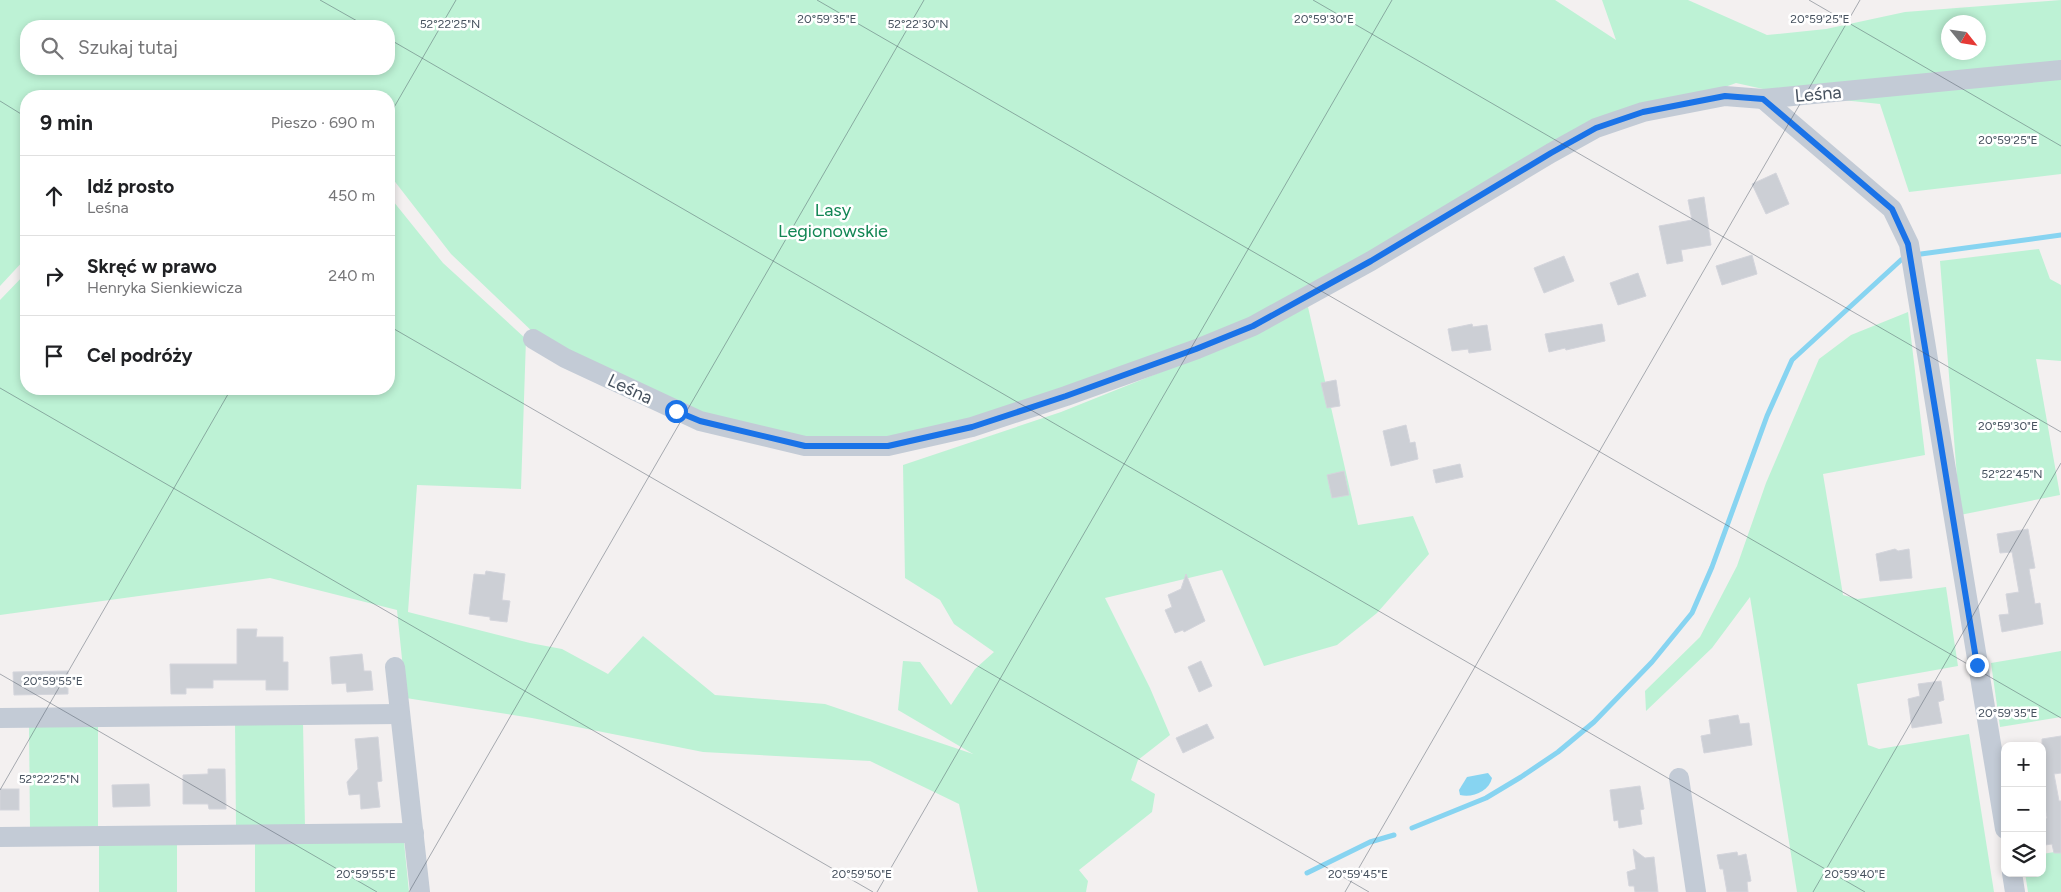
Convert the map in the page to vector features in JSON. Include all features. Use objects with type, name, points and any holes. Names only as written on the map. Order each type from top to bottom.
[{"type":"street","name":"Leśna","points":[[533,339],[565,358],[700,421],[805,446],[888,446],[972,427],[1066,396],[1196,349],[1253,326],[1371,261],[1596,128],[1643,112],[1725,96],[1763,99],[2061,70]]},
{"type":"street","points":[[1763,99],[1892,209],[1908,244],[2001,806]]},
{"type":"street","points":[[395,667],[420,892]]},
{"type":"street","points":[[0,718],[399,714]]},
{"type":"street","points":[[1679,778],[1696,892]]},
{"type":"street","points":[[0,837],[414,832]]},
{"type":"street","points":[[2013,877],[2015,892]]},
{"type":"green space","name":"Lasy Legionowskie","points":[[0,0],[1555,0],[1616,40],[1602,0],[1688,0],[1767,35],[1826,29],[1905,12],[2061,0],[2061,174],[1909,192],[1880,104],[1786,94],[1736,83],[1608,130],[1235,326],[972,423],[884,441],[809,442],[692,415],[537,336],[451,254],[395,182],[395,90],[20,90],[20,264],[0,286]]},
{"type":"green space","points":[[395,203],[443,263],[526,339],[521,489],[417,485],[408,612],[530,643],[562,649],[608,674],[643,636],[715,695],[825,704],[973,754],[898,710],[903,661],[920,662],[951,705],[975,669],[994,652],[954,624],[940,600],[905,578],[903,465],[1061,412],[1236,342],[1308,307],[1358,525],[1413,516],[1429,554],[1377,613],[1337,645],[1264,666],[1222,570],[1105,598],[1150,688],[1170,735],[1138,760],[1131,780],[1155,794],[1152,812],[1079,870],[1088,881],[1086,892],[978,892],[959,804],[870,761],[703,752],[532,718],[406,698],[397,610],[270,578],[0,615],[0,300],[20,279],[20,395],[395,395]]},
{"type":"green space","points":[[2039,249],[2050,279],[2061,285],[2061,361],[2036,359],[2060,495],[1960,515],[1940,261]]},
{"type":"green space","points":[[1908,312],[1925,455],[1823,474],[1843,595],[1858,599],[1946,587],[1958,666],[1857,684],[1868,745],[1879,749],[1969,734],[1994,892],[1797,892],[1750,597],[1712,648],[1646,711],[1645,691],[1700,637],[1737,566],[1766,483],[1819,359],[1851,335]]},
{"type":"green space","points":[[2061,651],[2061,717],[2000,727],[1991,663]]},
{"type":"green space","points":[[235,722],[303,722],[305,827],[236,827]]},
{"type":"green space","points":[[29,724],[98,724],[98,828],[30,829]]},
{"type":"green space","points":[[255,840],[404,842],[409,892],[255,892]]},
{"type":"green space","points":[[99,841],[177,841],[177,892],[99,892]]},
{"type":"green space","points":[[2061,851],[2061,892],[2028,892],[2026,877],[2046,877],[2046,853]]},
{"type":"water","points":[[1488,773],[1492,778],[1488,787],[1475,794],[1460,795],[1459,790],[1467,777]]},
{"type":"building","points":[[1776,173],[1789,204],[1766,214],[1752,184]]},
{"type":"building","points":[[1704,197],[1711,245],[1681,250],[1683,261],[1667,264],[1659,226],[1692,220],[1688,200]]},
{"type":"building","points":[[1752,255],[1757,274],[1722,285],[1716,266]]},
{"type":"building","points":[[1564,256],[1574,281],[1544,293],[1534,268]]},
{"type":"building","points":[[1638,273],[1646,296],[1618,305],[1610,283]]},
{"type":"building","points":[[1472,324],[1473,327],[1487,325],[1491,350],[1469,353],[1468,349],[1452,351],[1448,329]]},
{"type":"building","points":[[1602,324],[1605,341],[1549,352],[1545,334]]},
{"type":"building","points":[[1336,380],[1340,406],[1327,408],[1321,383]]},
{"type":"building","points":[[1406,425],[1410,443],[1415,442],[1418,459],[1391,466],[1383,431]]},
{"type":"building","points":[[1460,464],[1463,477],[1436,483],[1433,470]]},
{"type":"building","points":[[1344,471],[1349,495],[1332,498],[1327,475]]},
{"type":"building","points":[[2028,529],[2035,568],[2029,569],[2035,604],[2040,603],[2043,624],[2002,632],[1999,615],[2009,614],[2006,594],[2019,592],[2012,552],[2000,553],[1997,534]]},
{"type":"building","points":[[1895,549],[1898,551],[1909,549],[1912,578],[1880,581],[1876,554]]},
{"type":"building","points":[[486,571],[505,574],[502,600],[510,601],[507,622],[490,620],[490,617],[469,614],[474,574],[485,575]]},
{"type":"building","points":[[1186,574],[1205,621],[1184,632],[1183,630],[1175,633],[1165,610],[1172,607],[1168,595],[1181,589]]},
{"type":"building","points":[[237,629],[257,629],[256,637],[283,637],[283,662],[288,662],[288,690],[266,690],[266,680],[213,680],[213,688],[186,688],[186,694],[171,694],[170,664],[237,664]]},
{"type":"building","points":[[362,654],[364,671],[371,671],[373,690],[347,692],[346,683],[332,684],[330,657]]},
{"type":"building","points":[[1201,661],[1212,686],[1199,692],[1188,667]]},
{"type":"building","points":[[68,671],[68,694],[14,695],[13,672]]},
{"type":"building","points":[[1941,681],[1944,700],[1938,702],[1942,723],[1912,728],[1908,699],[1920,696],[1918,684]]},
{"type":"building","points":[[1738,715],[1740,724],[1749,723],[1752,745],[1704,753],[1701,736],[1711,734],[1709,720]]},
{"type":"building","points":[[1207,724],[1214,738],[1183,753],[1176,738]]},
{"type":"building","points":[[2061,736],[2061,773],[2054,774],[2059,801],[2061,801],[2061,853],[2054,853],[2052,844],[2046,845],[2046,742],[2042,742],[2042,739]]},
{"type":"building","points":[[378,737],[382,781],[377,782],[380,807],[361,809],[360,794],[349,795],[347,782],[358,769],[355,739]]},
{"type":"building","points":[[208,769],[225,769],[226,809],[209,809],[208,804],[183,804],[183,775],[208,774]]},
{"type":"building","points":[[149,784],[150,806],[113,807],[112,785]]},
{"type":"building","points":[[1640,786],[1644,809],[1640,810],[1642,824],[1619,828],[1618,820],[1614,821],[1610,790]]},
{"type":"building","points":[[0,789],[19,789],[19,810],[0,810]]},
{"type":"building","points":[[1633,849],[1645,858],[1654,857],[1658,892],[1635,892],[1634,886],[1629,886],[1627,872],[1636,869]]},
{"type":"building","points":[[1737,852],[1738,856],[1746,854],[1751,881],[1747,882],[1748,892],[1727,892],[1723,869],[1720,869],[1717,855]]},
{"type":"waterway","points":[[1921,254],[2061,235]]},
{"type":"waterway","points":[[1412,828],[1486,798],[1558,752],[1594,722],[1652,662],[1692,613],[1712,567],[1767,416],[1792,360],[1901,260]]},
{"type":"waterway","points":[[1307,873],[1370,842],[1394,835]]},
{"type":"route","points":[[676,411],[700,421],[805,446],[888,446],[972,427],[1066,396],[1196,349],[1253,326],[1371,261],[1596,128],[1643,112],[1725,96],[1763,99],[1892,209],[1908,244],[1977,665]]}]
